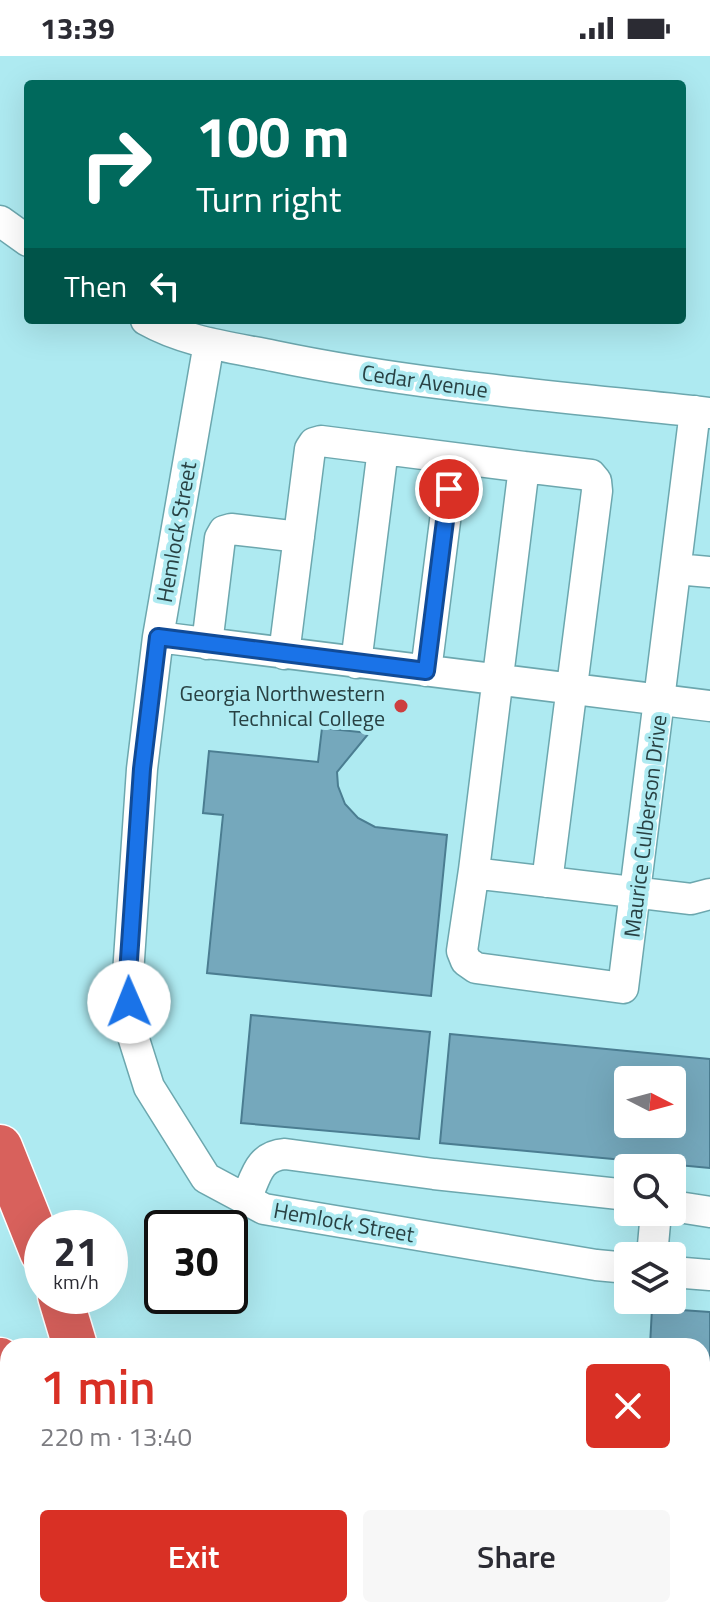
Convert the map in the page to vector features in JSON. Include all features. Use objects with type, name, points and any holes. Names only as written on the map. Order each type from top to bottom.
[{"type":"highway","points":[[0,1147],[25,1210]]},
{"type":"highway","points":[[65,1314],[73,1338]]},
{"type":"street","points":[[0,221],[24,238]]},
{"type":"street","name":"Cedar Avenue","points":[[153,324],[163,330],[209,343],[385,377],[702,412]]},
{"type":"street","name":"Hemlock Street","points":[[209,343],[158,637],[142,769],[128,974],[131,1030],[149,1087],[206,1178],[264,1209],[614,1267]]},
{"type":"street","name":"Maurice Culberson Drive","points":[[474,870],[462,951],[466,961],[476,968],[623,988],[676,569],[702,412]]},
{"type":"street","points":[[284,654],[310,449],[314,443],[321,441],[591,475],[596,481],[597,491],[547,882]]},
{"type":"street","points":[[356,663],[383,449]]},
{"type":"street","points":[[426,671],[453,458]]},
{"type":"street","points":[[524,467],[474,870],[481,874],[691,899],[710,894]]},
{"type":"street","points":[[207,644],[220,538],[224,531],[231,529],[299,537]]},
{"type":"street","points":[[676,569],[710,572]]},
{"type":"street","points":[[158,637],[710,706]]},
{"type":"street","points":[[246,1199],[262,1163],[272,1155],[285,1154],[614,1193]]},
{"type":"street","points":[[686,1208],[710,1212]]},
{"type":"street","points":[[686,1273],[710,1275]]},
{"type":"building","points":[[322,728],[369,733],[337,772],[338,786],[345,804],[358,818],[375,827],[447,835],[431,996],[207,973],[223,815],[203,813],[209,751],[318,762]]},
{"type":"building","points":[[251,1015],[430,1032],[419,1139],[241,1123]]},
{"type":"building","points":[[450,1034],[710,1059],[710,1168],[686,1166],[686,1154],[614,1154],[614,1159],[440,1143]]},
{"type":"building","points":[[686,1310],[710,1312],[710,1338],[650,1338],[652,1314],[686,1314]]},
{"type":"place","name":"Georgia Northwestern Technical College","points":[[401,706]]},
{"type":"route","points":[[129,1002],[128,974],[142,769],[158,637],[426,671],[449,489]]}]
